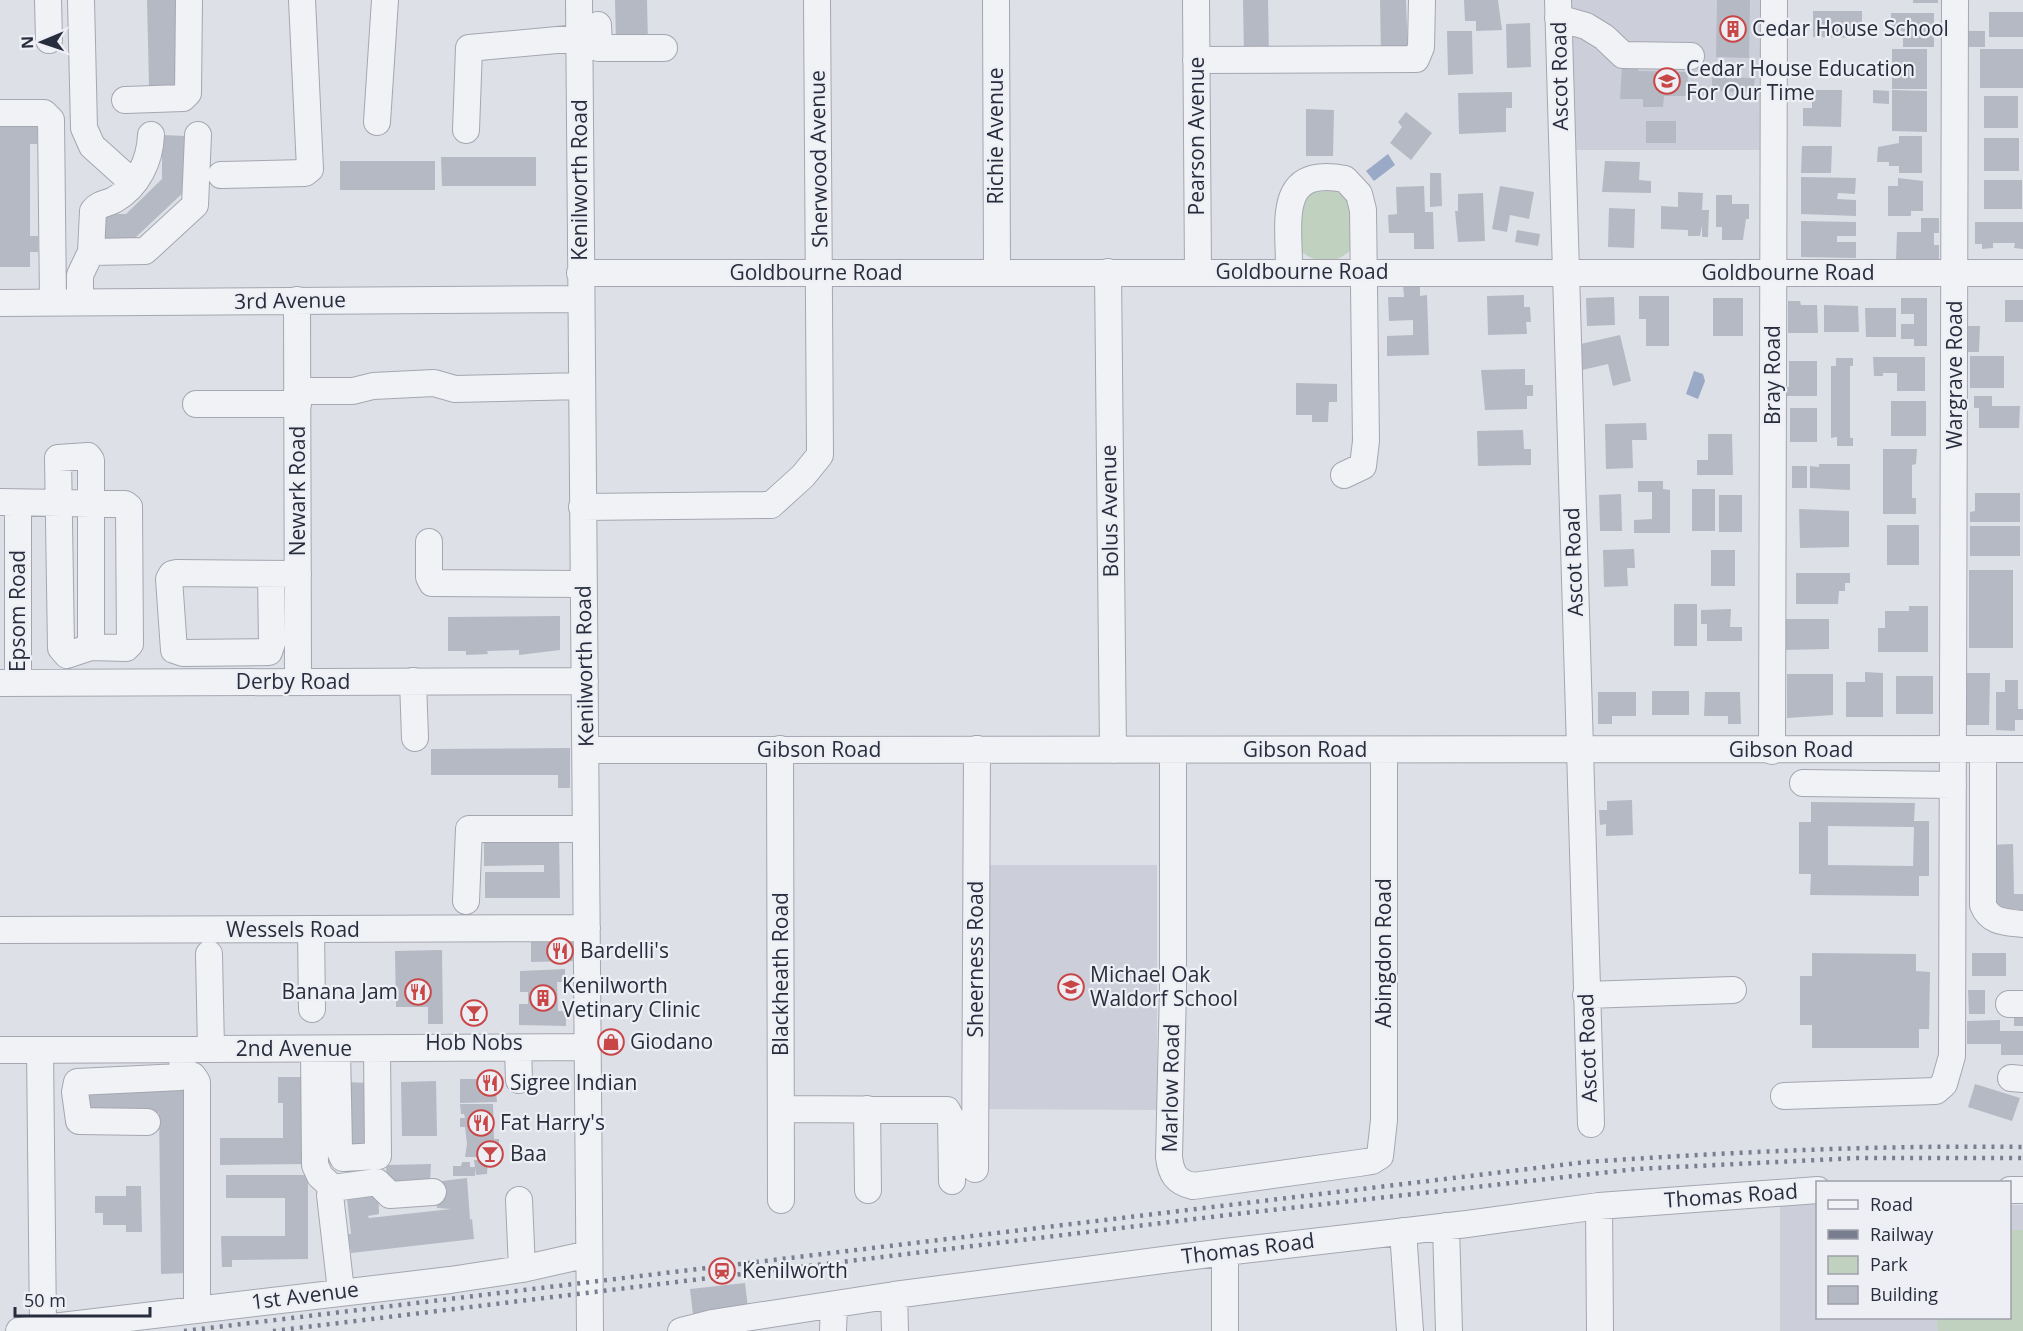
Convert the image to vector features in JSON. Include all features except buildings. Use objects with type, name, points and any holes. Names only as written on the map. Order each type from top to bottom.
[{"type":"street","points":[[48,0],[49,40]]},
{"type":"street","points":[[81,0],[84,128],[92,146],[132,182]]},
{"type":"street","points":[[125,100],[183,98],[188,93],[189,0]]},
{"type":"street","points":[[221,175],[309,172],[302,0]]},
{"type":"street","points":[[377,122],[384,0]]},
{"type":"street","name":"Kenilworth Road","points":[[579,0],[588,37],[580,273],[590,1331]]},
{"type":"street","name":"Sherwood Avenue","points":[[582,507],[766,505],[778,501],[816,462],[821,451],[816,0]]},
{"type":"street","name":"Richie Avenue","points":[[996,0],[997,272]]},
{"type":"street","name":"Pearson Avenue","points":[[1196,0],[1198,272]]},
{"type":"street","points":[[1196,60],[1416,59],[1421,47],[1422,0]]},
{"type":"street","name":"Bray Road","points":[[1772,751],[1774,0]]},
{"type":"street","name":"Wargrave Road","points":[[1784,1096],[1936,1092],[1944,1084],[1952,1056],[1955,0]]},
{"type":"street","points":[[1558,9],[1604,37],[1623,55],[1691,56]]},
{"type":"street","name":"Ascot Road","points":[[1558,9],[1591,1124]]},
{"type":"street","points":[[466,130],[469,48],[588,37],[602,49],[664,48]]},
{"type":"street","points":[[0,113],[44,113],[50,116],[53,302]]},
{"type":"street","points":[[80,302],[80,275],[91,252],[93,211],[114,200],[147,163],[151,135]]},
{"type":"street","points":[[91,252],[145,251],[195,205],[198,135]]},
{"type":"street","points":[[1289,272],[1290,203],[1293,191],[1306,180],[1336,177],[1345,179],[1359,194],[1363,210],[1366,459],[1358,470],[1344,475]]},
{"type":"street","name":"Bolus Avenue","points":[[1108,272],[1113,750]]},
{"type":"street","name":"Goldbourne Road","points":[[580,273],[2023,273]]},
{"type":"street","name":"3rd Avenue","points":[[0,303],[581,298]]},
{"type":"street","name":"Newark Road","points":[[297,300],[298,682]]},
{"type":"street","points":[[196,404],[298,397],[353,391],[373,386],[434,383],[455,389],[581,386]]},
{"type":"street","points":[[9,502],[58,503],[91,503],[125,504],[129,507],[131,639],[126,648],[91,647],[68,655],[61,648],[58,503],[58,459],[63,456],[90,457],[91,503],[91,647]]},
{"type":"street","name":"Epsom Road","points":[[9,502],[9,683]]},
{"type":"street","points":[[429,542],[429,577],[432,583],[583,584]]},
{"type":"street","points":[[271,574],[272,643],[269,652],[183,653],[174,650],[169,579],[172,574],[271,574],[298,574]]},
{"type":"street","points":[[413,681],[415,738]]},
{"type":"street","name":"Derby Road","points":[[9,683],[585,681]]},
{"type":"street","name":"Blackheath Road","points":[[780,749],[781,1200]]},
{"type":"street","name":"Sheerness Road","points":[[975,1169],[977,749]]},
{"type":"street","name":"Gibson Road","points":[[586,750],[2023,750]]},
{"type":"street","name":"Marlow Road","points":[[1173,750],[1170,1170],[1183,1184],[1193,1186],[1359,1163],[1371,1161],[1380,1156]]},
{"type":"street","points":[[1983,750],[1983,905],[1987,915],[1995,920],[2023,924]]},
{"type":"street","name":"Abingdon Road","points":[[1380,1156],[1384,1120],[1384,751]]},
{"type":"street","points":[[1803,783],[1953,785]]},
{"type":"street","points":[[466,901],[469,829],[586,829]]},
{"type":"street","name":"Wessels Road","points":[[0,930],[587,928]]},
{"type":"street","points":[[311,930],[312,1009]]},
{"type":"street","points":[[210,954],[211,1049]]},
{"type":"street","points":[[1586,995],[1733,990]]},
{"type":"street","name":"2nd Avenue","points":[[0,1050],[40,1050],[183,1062],[211,1049],[588,1047]]},
{"type":"street","points":[[518,1048],[519,1080]]},
{"type":"street","points":[[326,1049],[339,1149],[343,1158],[378,1156],[377,1049]]},
{"type":"street","points":[[326,1049],[315,1165],[320,1176],[333,1188]]},
{"type":"street","points":[[31,1329],[40,1050]]},
{"type":"street","points":[[147,1122],[79,1121],[76,1118],[77,1082],[180,1078],[183,1062]]},
{"type":"street","points":[[183,1062],[197,1082],[197,1310]]},
{"type":"street","points":[[781,1109],[947,1110],[951,1118],[952,1180]]},
{"type":"street","points":[[867,1109],[868,1190]]},
{"type":"street","points":[[333,1188],[377,1182],[390,1195],[433,1192]]},
{"type":"street","points":[[333,1188],[330,1195],[341,1291]]},
{"type":"street","name":"Thomas Road","points":[[686,1330],[894,1295],[1225,1252],[1599,1206],[1816,1190]]},
{"type":"street","points":[[519,1200],[522,1269]]},
{"type":"street","points":[[1599,1206],[1600,1331]]},
{"type":"street","points":[[1446,1226],[1449,1331]]},
{"type":"street","points":[[1403,1231],[1410,1331]]},
{"type":"street","points":[[1225,1252],[1225,1331]]},
{"type":"street","name":"1st Avenue","points":[[31,1329],[450,1280],[522,1269],[589,1254]]},
{"type":"street","points":[[894,1295],[895,1331]]},
{"type":"street","points":[[833,1331],[834,1305]]},
{"type":"shaded area","name":"Cedar House Education For Our Time","points":[[1571,0],[1760,0],[1760,150],[1575,150]]},
{"type":"shaded area","name":"Michael Oak Waldorf School","points":[[985,865],[1157,865],[1157,1110],[985,1109]]},
{"type":"shaded area","points":[[1780,1202],[1816,1203],[1816,1319],[2011,1319],[2011,1205],[2023,1205],[2023,1331],[1780,1331]]},
{"type":"green space","points":[[1314,188],[1340,188],[1350,198],[1350,251],[1337,259],[1326,262],[1301,252],[1301,199]]},
{"type":"green space","points":[[2011,1230],[2023,1230],[2023,1331],[1938,1331],[1937,1319],[2011,1319]]},
{"type":"water","points":[[1388,154],[1395,165],[1374,181],[1366,171]]},
{"type":"water","points":[[1694,371],[1703,374],[1705,381],[1698,399],[1686,394]]},
{"type":"railway","points":[[184,1331],[1586,1162],[1804,1150],[2023,1147]]},
{"type":"railway","points":[[273,1331],[1236,1214],[1636,1169],[1857,1158],[2023,1158]]},
{"type":"place","name":"Cedar House School","points":[[1733,29]]},
{"type":"place","name":"Cedar House Education For Our Time","points":[[1667,81]]},
{"type":"place","name":"Bardelli's","points":[[560,951]]},
{"type":"place","name":"Michael Oak Waldorf School","points":[[1071,987]]},
{"type":"place","name":"Banana Jam","points":[[418,992]]},
{"type":"place","name":"Kenilworth Vetinary Clinic","points":[[543,998]]},
{"type":"place","name":"Hob Nobs","points":[[474,1013]]},
{"type":"place","name":"Giodano","points":[[611,1042]]},
{"type":"place","name":"Sigree Indian","points":[[490,1083]]},
{"type":"place","name":"Fat Harry's","points":[[481,1123]]},
{"type":"place","name":"Baa","points":[[490,1154]]},
{"type":"place","name":"Kenilworth","points":[[722,1271]]}]
